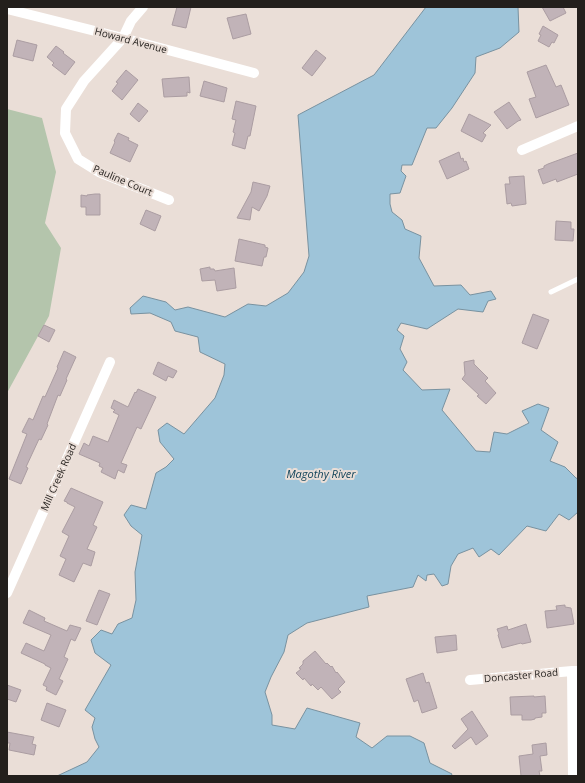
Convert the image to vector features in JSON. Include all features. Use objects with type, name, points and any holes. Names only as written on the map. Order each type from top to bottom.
[{"type":"street","name":"Pauline Court","points":[[143,7],[131,21],[123,38],[84,81],[66,109],[65,133],[78,159],[99,172],[169,200]]},
{"type":"street","name":"Howard Avenue","points":[[7,9],[254,73]]},
{"type":"street","points":[[522,150],[578,126]]},
{"type":"street","name":"Mill Creek Road","points":[[7,593],[110,362]]},
{"type":"street","points":[[573,776],[575,671]]},
{"type":"street","name":"Doncaster Road","points":[[470,680],[575,671]]},
{"type":"lane","points":[[551,292],[578,279]]},
{"type":"green space","points":[[7,109],[42,118],[56,172],[45,223],[61,248],[49,316],[7,393]]},
{"type":"water","name":"Magothy River","points":[[426,7],[518,7],[519,32],[500,48],[476,57],[475,73],[452,108],[436,128],[427,128],[412,165],[402,165],[401,171],[406,176],[400,193],[390,194],[392,212],[402,220],[405,229],[421,236],[419,258],[434,286],[461,285],[470,295],[491,291],[496,299],[488,301],[483,312],[458,309],[427,329],[401,323],[397,330],[404,336],[400,349],[407,362],[403,370],[422,390],[450,389],[442,410],[476,451],[490,452],[494,432],[507,434],[529,423],[522,411],[538,404],[549,408],[541,430],[558,442],[550,461],[565,467],[578,479],[578,512],[569,520],[559,514],[546,531],[527,526],[499,555],[491,549],[479,557],[473,548],[458,554],[451,566],[448,584],[442,586],[434,574],[427,575],[426,581],[418,575],[413,587],[367,596],[369,607],[307,623],[288,635],[284,652],[265,692],[272,715],[272,725],[295,729],[307,708],[360,723],[356,737],[372,748],[387,736],[410,736],[424,743],[430,763],[452,774],[451,776],[57,776],[87,762],[99,747],[92,727],[95,718],[85,710],[111,665],[95,653],[91,640],[101,630],[112,634],[118,624],[132,618],[136,600],[135,572],[142,535],[131,526],[124,515],[131,505],[146,509],[156,473],[166,467],[174,459],[160,442],[158,430],[167,423],[184,434],[215,398],[224,375],[225,364],[200,352],[198,337],[175,331],[171,322],[150,313],[131,314],[130,308],[143,296],[166,302],[175,310],[188,307],[225,317],[248,304],[266,306],[288,293],[304,272],[309,256],[298,115],[374,75]]},
{"type":"building","points":[[177,7],[191,7],[186,28],[172,25]]},
{"type":"building","points":[[542,7],[563,7],[566,13],[550,21]]},
{"type":"building","points":[[246,14],[251,34],[233,39],[227,18]]},
{"type":"building","points":[[543,26],[558,35],[554,43],[552,42],[549,47],[538,41],[541,35],[539,34]]},
{"type":"building","points":[[17,40],[37,45],[33,61],[13,56]]},
{"type":"building","points":[[56,46],[75,62],[65,75],[52,65],[54,63],[47,57]]},
{"type":"building","points":[[316,50],[326,58],[312,76],[302,68]]},
{"type":"building","points":[[546,65],[556,87],[561,85],[569,105],[536,118],[529,99],[536,97],[527,72]]},
{"type":"building","points":[[126,70],[138,80],[122,100],[112,91],[118,83],[116,82]]},
{"type":"building","points":[[189,77],[190,93],[187,92],[187,96],[164,97],[162,79]]},
{"type":"building","points":[[204,81],[227,88],[224,102],[200,96]]},
{"type":"building","points":[[236,101],[256,106],[250,136],[248,136],[245,149],[232,145],[236,120],[232,119]]},
{"type":"building","points":[[509,102],[521,120],[507,129],[494,112]]},
{"type":"building","points":[[138,103],[148,111],[139,122],[130,114]]},
{"type":"building","points":[[469,114],[491,125],[483,133],[486,135],[482,142],[461,131]]},
{"type":"building","points":[[118,133],[129,138],[128,140],[138,145],[130,162],[110,153]]},
{"type":"building","points":[[459,152],[461,159],[463,158],[464,162],[466,161],[469,169],[447,179],[439,161]]},
{"type":"building","points":[[578,153],[578,174],[557,182],[556,179],[543,184],[538,170],[544,168],[544,166],[548,164]]},
{"type":"building","points":[[524,176],[526,204],[512,206],[511,203],[507,204],[505,184],[510,184],[509,177]]},
{"type":"building","points":[[253,182],[270,186],[267,196],[259,211],[252,207],[250,220],[237,218],[251,192]]},
{"type":"building","points":[[100,194],[100,215],[86,215],[86,207],[81,207],[81,195],[87,196]]},
{"type":"building","points":[[146,210],[161,216],[155,231],[140,224]]},
{"type":"building","points":[[556,221],[571,222],[571,229],[574,229],[573,241],[555,240]]},
{"type":"building","points":[[239,239],[265,245],[265,247],[268,248],[262,266],[235,261]]},
{"type":"building","points":[[210,267],[210,269],[214,269],[215,271],[234,268],[236,288],[217,291],[215,280],[202,281],[200,269]]},
{"type":"building","points":[[533,314],[549,320],[537,349],[522,343]]},
{"type":"building","points":[[44,325],[55,330],[49,342],[38,336]]},
{"type":"building","points":[[64,351],[76,357],[60,396],[58,395],[47,424],[48,425],[41,440],[39,439],[26,467],[28,468],[21,484],[9,479],[27,434],[22,432],[29,418],[33,420],[43,396],[45,397]]},
{"type":"building","points":[[474,360],[474,364],[488,378],[485,381],[496,393],[486,404],[462,379],[465,375],[464,362]]},
{"type":"building","points":[[158,362],[177,371],[173,378],[168,376],[166,381],[153,374]]},
{"type":"building","points":[[138,389],[156,397],[141,429],[137,427],[121,463],[127,465],[124,473],[118,470],[115,479],[101,472],[103,468],[99,466],[100,463],[79,454],[84,443],[89,446],[93,436],[108,442],[119,415],[113,412],[115,410],[111,408],[114,400],[128,407]]},
{"type":"building","points":[[71,488],[103,502],[93,525],[97,527],[87,549],[95,552],[91,566],[83,563],[74,582],[59,575],[66,559],[60,556],[69,536],[62,532],[75,507],[64,501]]},
{"type":"building","points":[[99,590],[110,594],[97,625],[86,621]]},
{"type":"building","points":[[565,605],[565,607],[571,608],[574,624],[547,628],[545,611],[557,610],[556,606]]},
{"type":"building","points":[[29,610],[45,618],[44,621],[67,631],[70,625],[81,628],[75,641],[71,639],[64,657],[68,659],[59,679],[63,681],[56,695],[46,690],[47,687],[43,685],[51,668],[21,653],[26,643],[44,651],[51,635],[23,623]]},
{"type":"building","points":[[526,624],[531,642],[502,648],[497,629],[507,626],[508,630]]},
{"type":"building","points":[[456,635],[457,650],[437,653],[435,637]]},
{"type":"building","points":[[315,651],[326,664],[327,663],[331,667],[332,666],[336,673],[337,672],[345,682],[338,689],[341,692],[332,699],[321,687],[318,690],[312,684],[311,686],[304,678],[303,680],[296,673],[301,669],[299,668],[303,664],[303,661]]},
{"type":"building","points":[[423,673],[426,683],[429,682],[437,708],[422,713],[418,700],[414,702],[406,679]]},
{"type":"building","points":[[7,685],[21,690],[16,702],[7,699]]},
{"type":"building","points":[[545,696],[546,713],[542,713],[542,717],[531,720],[522,720],[522,715],[511,715],[510,697]]},
{"type":"building","points":[[47,703],[66,710],[59,727],[41,720]]},
{"type":"building","points":[[472,711],[488,736],[476,745],[471,737],[455,749],[452,746],[468,729],[461,719]]},
{"type":"building","points":[[7,732],[34,737],[32,744],[36,745],[34,755],[9,750],[10,743],[7,743]]},
{"type":"building","points":[[546,743],[547,755],[540,756],[542,771],[539,771],[540,776],[521,776],[519,756],[533,754],[532,745]]}]
